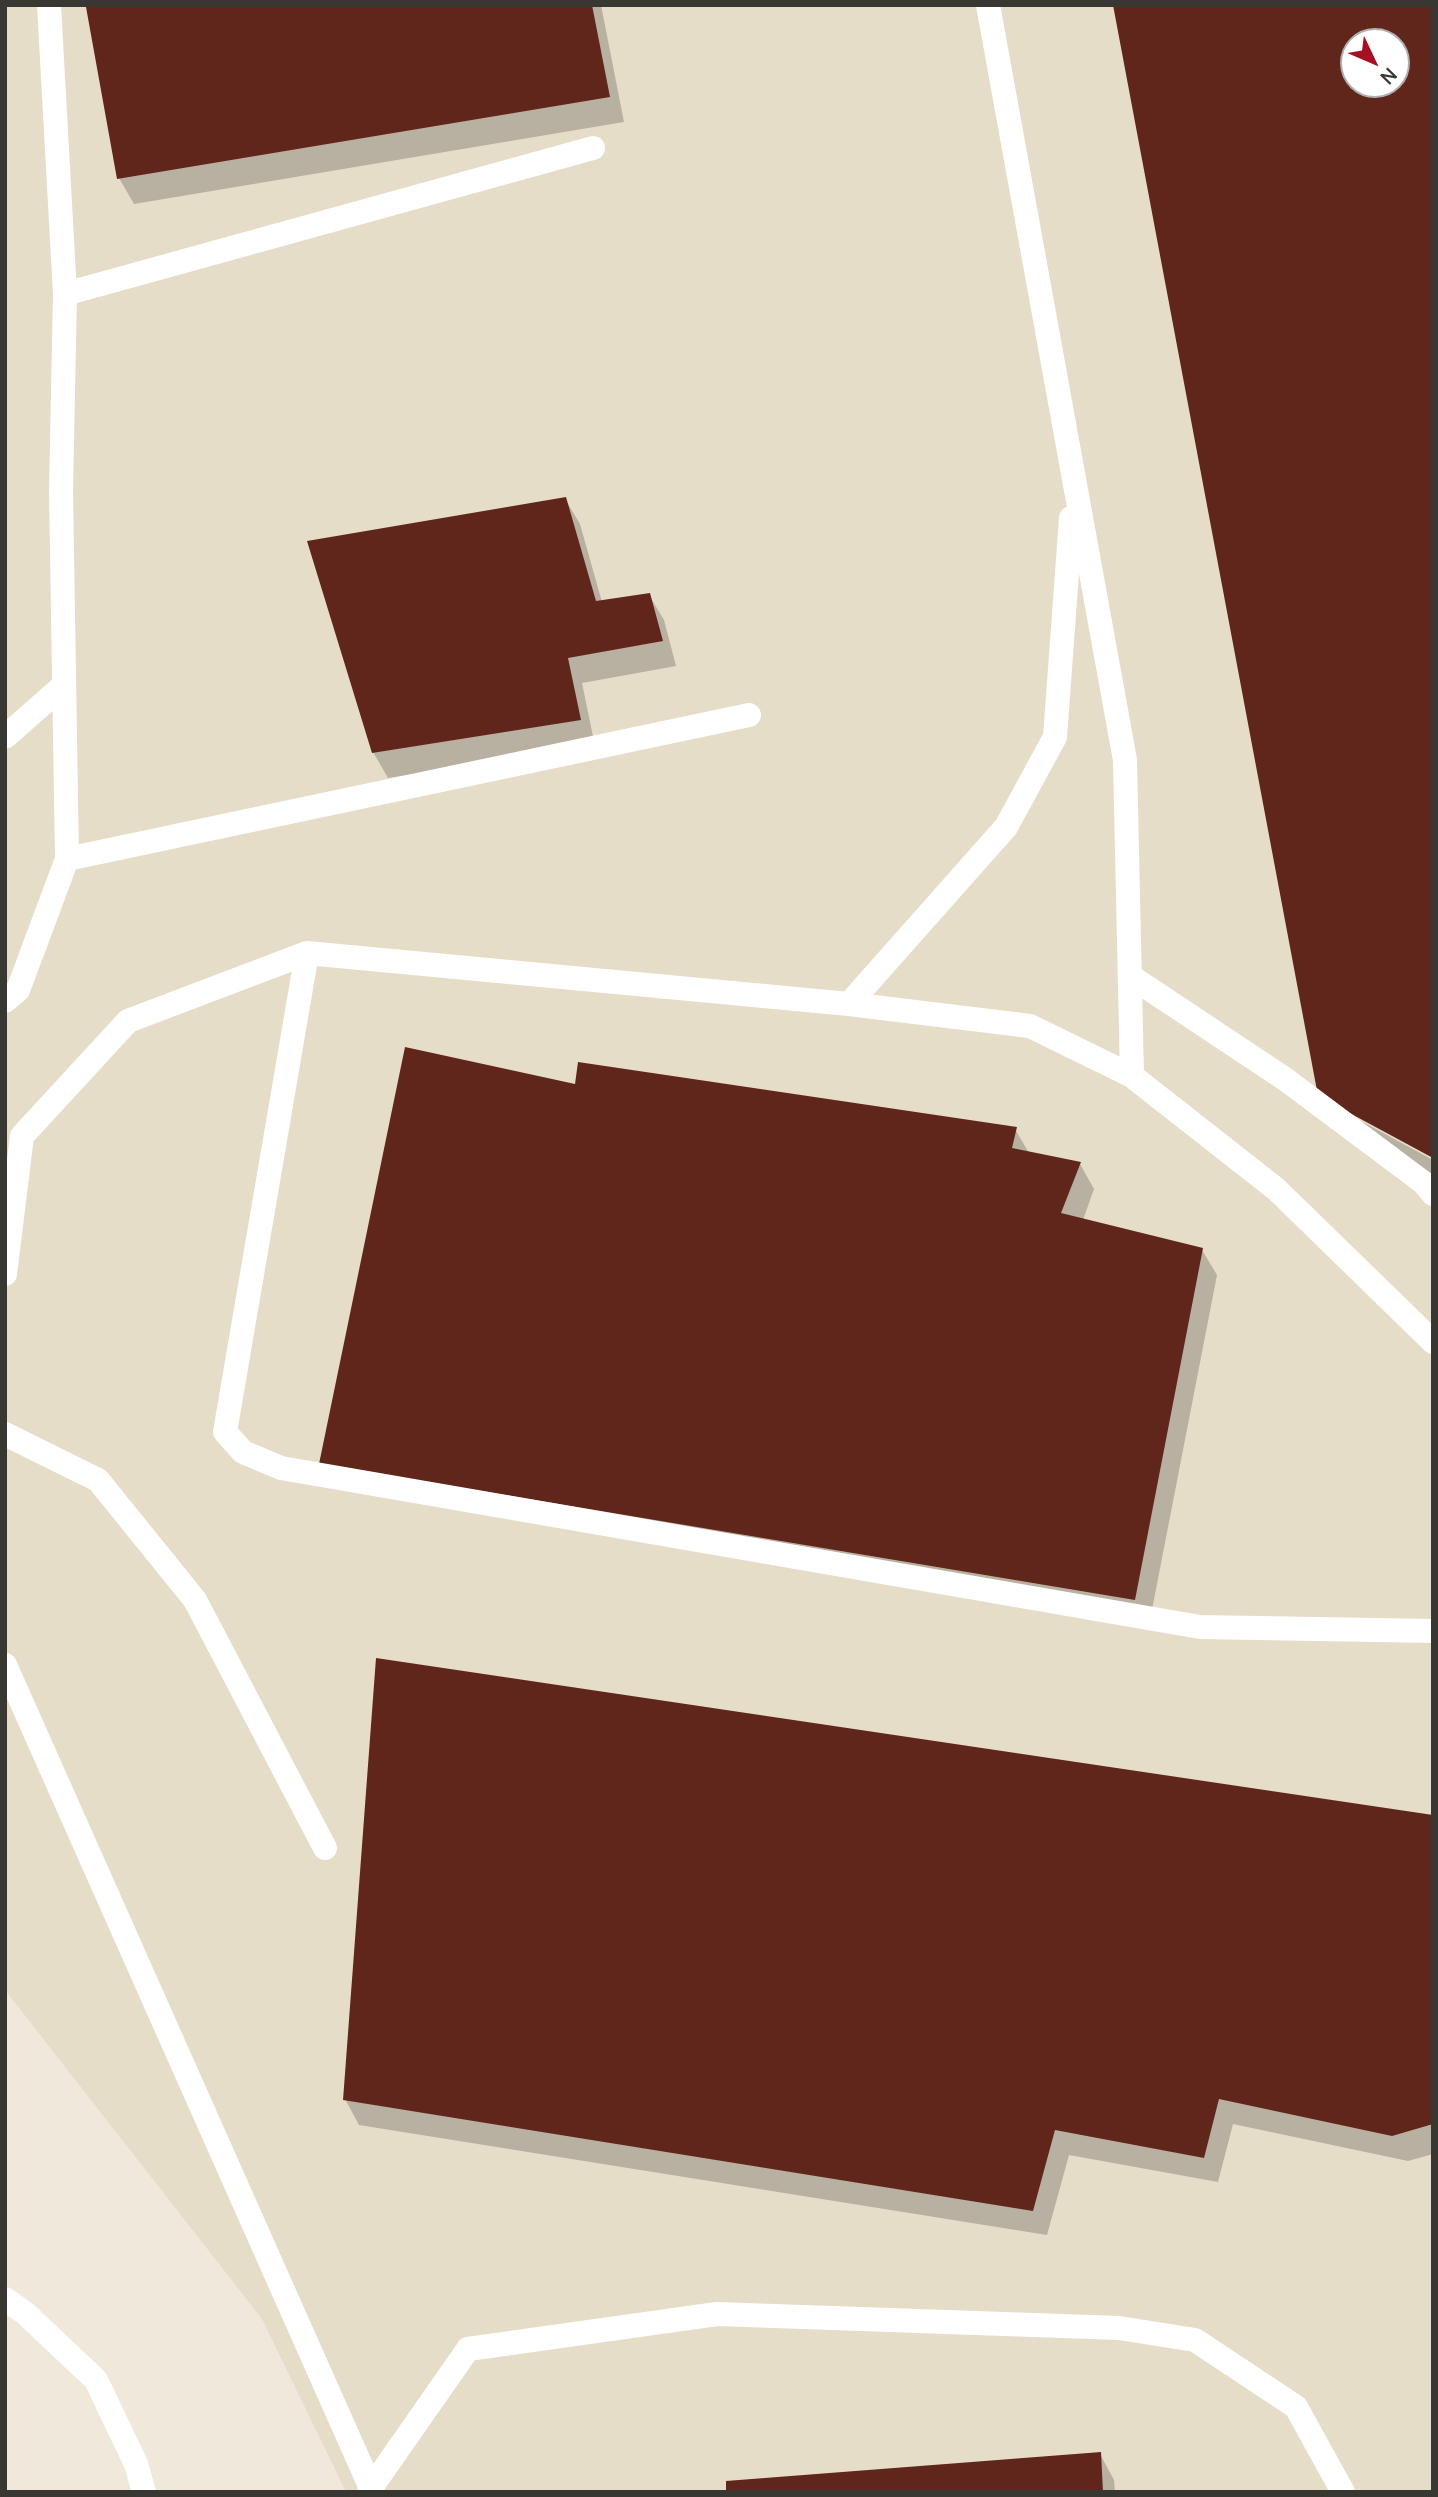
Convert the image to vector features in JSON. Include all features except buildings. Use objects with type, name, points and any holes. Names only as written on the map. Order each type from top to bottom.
[{"type":"lane","points":[[5,1002],[18,990],[67,859],[61,491],[65,294],[49,5]]},
{"type":"lane","points":[[988,5],[1125,761],[1132,1076]]},
{"type":"lane","points":[[65,294],[593,148]]},
{"type":"lane","points":[[849,1004],[1006,827],[1055,737],[1074,481]]},
{"type":"lane","points":[[5,737],[64,685]]},
{"type":"lane","points":[[67,859],[750,715]]},
{"type":"lane","points":[[307,953],[225,1432],[243,1452],[281,1468],[1200,1627],[1433,1631]]},
{"type":"lane","points":[[5,1274],[22,1136],[128,1021],[307,953],[849,1004],[1030,1026],[1132,1076],[1276,1189],[1433,1342]]},
{"type":"lane","points":[[1130,976],[1285,1079],[1424,1183],[1433,1194]]},
{"type":"lane","points":[[5,1434],[98,1480],[195,1600],[325,1847]]},
{"type":"lane","points":[[5,1665],[370,2490]]},
{"type":"lane","points":[[5,2299],[25,2313],[96,2380],[136,2463],[144,2492]]},
{"type":"lane","points":[[370,2490],[468,2349],[717,2314],[1119,2328],[1195,2340],[1296,2407],[1343,2492]]},
{"type":"shaded area","points":[[5,5],[1433,5],[1433,2492],[346,2492],[262,2319],[5,1990]]}]
